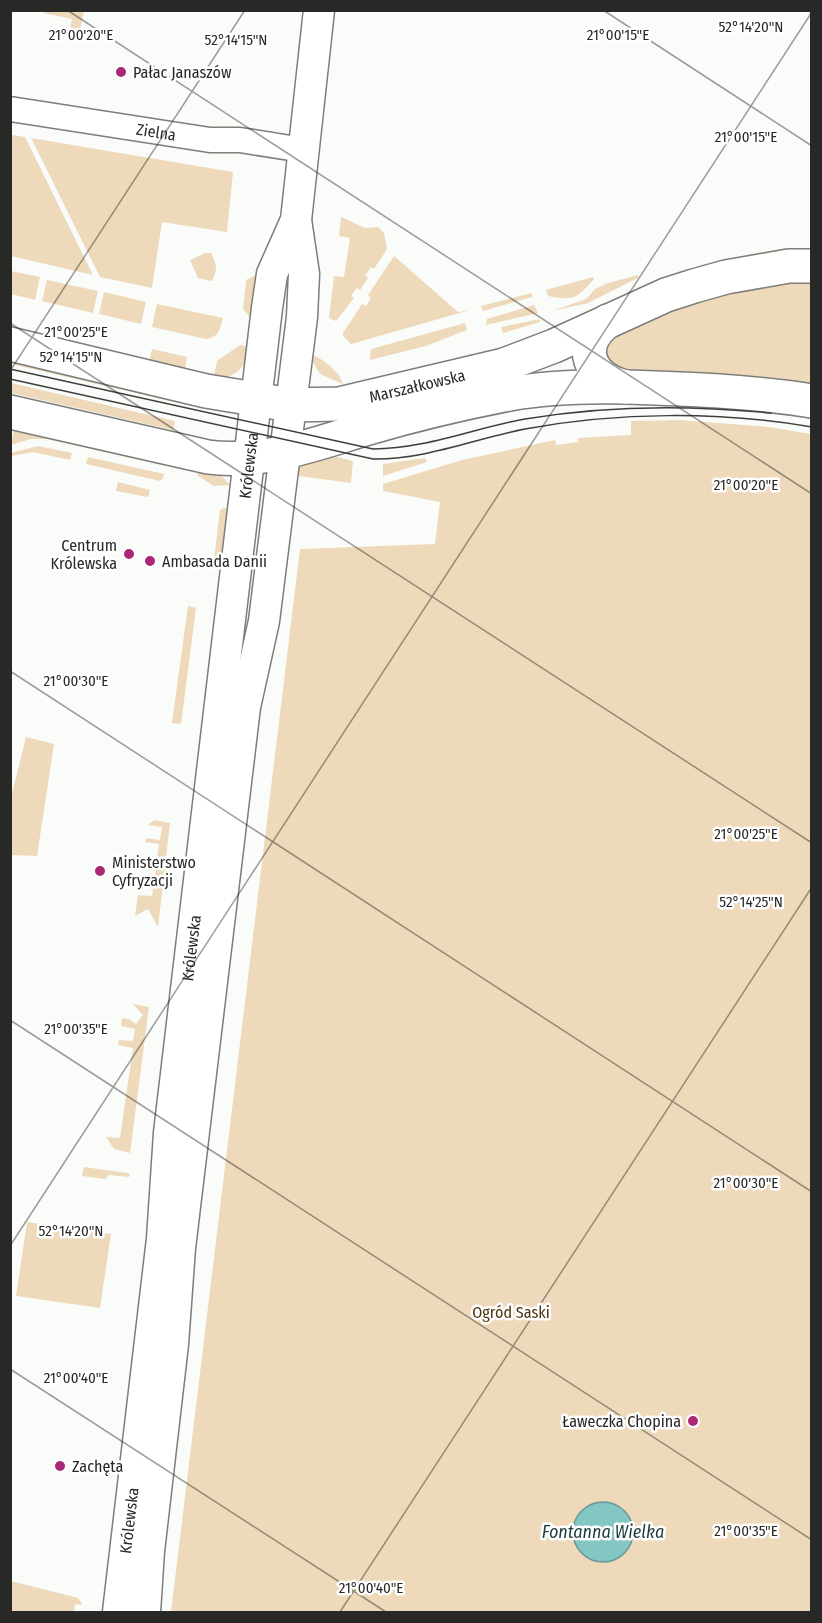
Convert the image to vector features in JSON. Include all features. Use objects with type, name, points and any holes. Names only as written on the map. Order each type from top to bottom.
[{"type":"main road","name":"Marszałkowska","points":[[10,344],[168,383],[256,399],[291,405],[351,403],[446,381],[529,356],[666,295],[726,277],[789,267],[812,266]]},
{"type":"main road","points":[[608,321],[594,334],[590,358],[600,377],[626,387]]},
{"type":"main road","name":"Marszałkowska","points":[[10,412],[208,457],[250,459],[380,424],[509,394],[562,387],[626,387],[770,394],[812,401]]},
{"type":"street","name":"Królewska","points":[[144,1612],[173,1344],[180,1248],[245,707],[264,621],[291,405],[304,274],[297,220],[319,10]]},
{"type":"street","name":"Zielna","points":[[10,109],[210,140],[240,140],[303,150]]},
{"type":"street","name":"Królewska","points":[[118,1612],[162,1239],[169,1133],[272,274],[297,220]]},
{"type":"green space","points":[[44,11],[84,11],[78,40],[68,38],[72,19],[44,13]]},
{"type":"green space","points":[[12,135],[25,137],[93,275],[11,256]]},
{"type":"green space","points":[[31,138],[233,172],[227,232],[162,222],[152,288],[100,277]]},
{"type":"green space","points":[[341,217],[365,228],[378,227],[384,233],[387,249],[374,269],[371,267],[365,276],[368,278],[360,290],[357,288],[351,296],[354,298],[336,321],[329,318],[334,276],[344,277],[350,238],[339,236]]},
{"type":"green space","points":[[786,248],[783,254],[618,300],[659,280],[699,266]]},
{"type":"green space","points":[[205,253],[211,253],[216,264],[212,281],[198,278],[190,260]]},
{"type":"green space","points":[[394,256],[458,312],[470,310],[351,344],[343,333],[362,304],[366,306],[371,298],[368,295]]},
{"type":"green space","points":[[11,271],[40,277],[35,300],[11,294]]},
{"type":"green space","points":[[262,272],[257,317],[249,316],[243,309],[246,280]]},
{"type":"green space","points":[[638,275],[638,278],[588,303],[552,311],[586,299],[595,289],[608,283]]},
{"type":"green space","points":[[811,275],[811,385],[638,377],[605,363],[604,341],[702,294]]},
{"type":"green space","points":[[593,277],[594,279],[588,286],[574,297],[548,296],[546,290]]},
{"type":"green space","points":[[47,280],[98,291],[93,313],[42,301]]},
{"type":"green space","points":[[104,292],[146,302],[141,324],[99,314]]},
{"type":"green space","points":[[532,293],[532,297],[483,311],[481,306]]},
{"type":"green space","points":[[157,304],[223,318],[220,329],[214,336],[206,339],[152,327]]},
{"type":"green space","points":[[534,305],[538,313],[486,325],[487,319]]},
{"type":"green space","points":[[540,319],[540,322],[503,333],[501,327]]},
{"type":"green space","points":[[465,323],[467,330],[426,346],[370,360],[371,349]]},
{"type":"green space","points":[[240,345],[252,347],[243,366],[228,377],[213,380],[217,361]]},
{"type":"green space","points":[[152,349],[187,357],[184,374],[149,362]]},
{"type":"green space","points":[[11,353],[180,395],[179,403],[11,364]]},
{"type":"green space","points":[[309,355],[329,365],[343,384],[320,374]]},
{"type":"green space","points":[[11,383],[175,421],[173,430],[11,393]]},
{"type":"green space","name":"Ogród Saski","points":[[679,420],[769,427],[811,434],[811,1612],[171,1612],[300,549],[435,544],[440,502],[383,491],[383,484],[462,460],[555,440],[556,445],[578,442],[578,438],[631,435],[631,421]]},
{"type":"green space","points":[[15,425],[168,459],[166,466],[47,439],[31,439],[11,445]]},
{"type":"green space","points":[[38,446],[72,453],[70,460],[33,452],[11,456],[11,453]]},
{"type":"green space","points":[[318,452],[353,461],[351,483],[292,475],[298,463]]},
{"type":"green space","points":[[88,457],[164,474],[163,478],[160,481],[86,464]]},
{"type":"green space","points":[[425,458],[427,462],[383,476],[383,464]]},
{"type":"green space","points":[[197,464],[217,471],[230,485],[214,486],[198,476]]},
{"type":"green space","points":[[118,482],[150,490],[148,497],[116,491]]},
{"type":"green space","points":[[233,509],[229,551],[214,560],[220,510]]},
{"type":"green space","points":[[188,606],[196,608],[181,724],[172,723]]},
{"type":"green space","points":[[26,737],[54,744],[37,856],[11,855],[11,798]]},
{"type":"green space","points":[[154,820],[170,823],[158,927],[148,909],[135,916],[138,895],[152,896],[159,844],[145,842],[146,838],[160,840],[162,827],[148,825]]},
{"type":"green space","points":[[133,1004],[149,1007],[130,1153],[114,1149],[106,1137],[120,1138],[133,1048],[118,1045],[119,1040],[133,1041],[135,1029],[121,1026],[122,1018],[129,1019],[136,1024],[143,1015]]},
{"type":"green space","points":[[84,1167],[130,1174],[129,1177],[109,1175],[105,1179],[82,1176]]},
{"type":"green space","points":[[27,1222],[111,1234],[100,1308],[16,1296]]},
{"type":"green space","points":[[11,1581],[78,1598],[83,1605],[75,1604],[74,1612],[11,1612]]},
{"type":"water","name":"Fontanna Wielka","points":[[603,1502],[624,1511],[633,1532],[624,1553],[603,1562],[582,1553],[573,1532],[582,1511]]},
{"type":"tram line","points":[[10,369],[373,449],[412,446],[525,419],[587,411],[679,408],[771,413]]},
{"type":"tram line","points":[[10,379],[373,459],[411,456],[525,429],[596,419],[705,416],[812,427]]},
{"type":"place","name":"Pałac Janaszów","points":[[121,72]]},
{"type":"place","name":"Centrum Królewska","points":[[129,554]]},
{"type":"place","name":"Ambasada Danii","points":[[150,561]]},
{"type":"place","name":"Ministerstwo Cyfryzacji","points":[[100,871]]},
{"type":"place","name":"Ławeczka Chopina","points":[[693,1421]]},
{"type":"place","name":"Zachęta","points":[[60,1466]]}]
